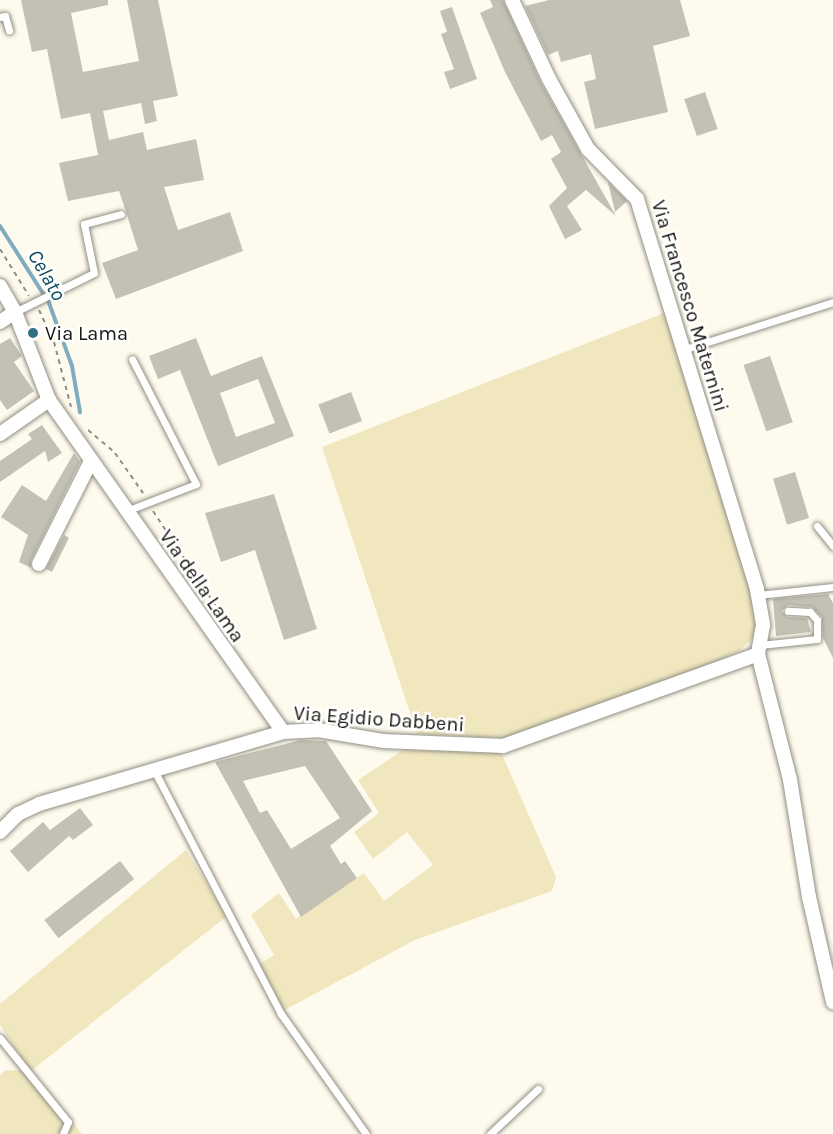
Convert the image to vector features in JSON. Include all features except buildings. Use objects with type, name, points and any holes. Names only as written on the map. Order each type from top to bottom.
[{"type":"street","name":"Via Francesco Maternini","points":[[512,0],[549,80],[588,149],[638,199],[758,595],[763,625],[759,650],[790,780],[809,897],[833,1002]]},
{"type":"street","name":"Via della Lama","points":[[0,286],[15,312],[49,400],[221,648],[283,732]]},
{"type":"street","points":[[0,322],[15,312]]},
{"type":"street","points":[[0,434],[49,400]]},
{"type":"street","points":[[39,564],[91,461]]},
{"type":"street","name":"Via Egidio Dabbeni","points":[[0,832],[18,814],[39,804],[155,772],[283,732],[318,730],[384,741],[503,746],[759,650]]},
{"type":"lane","points":[[0,17],[5,16],[9,30]]},
{"type":"lane","points":[[15,312],[94,273],[84,224],[121,214]]},
{"type":"lane","points":[[682,350],[833,302]]},
{"type":"lane","points":[[126,511],[150,504],[196,484],[132,359]]},
{"type":"lane","points":[[817,526],[833,546]]},
{"type":"lane","points":[[758,595],[833,587]]},
{"type":"lane","points":[[759,650],[817,639],[817,620],[810,612],[788,611]]},
{"type":"lane","points":[[155,772],[281,1014],[366,1134]]},
{"type":"lane","points":[[0,1038],[68,1122],[63,1134]]},
{"type":"lane","points":[[490,1134],[538,1089]]},
{"type":"path","points":[[0,249],[36,302],[54,342],[72,408]]},
{"type":"path","points":[[84,428],[115,453],[150,504],[161,527],[237,638],[221,648]]},
{"type":"shaded area","points":[[664,313],[750,590],[759,624],[754,637],[739,651],[707,665],[508,738],[417,734],[322,447]]},
{"type":"shaded area","points":[[403,750],[501,752],[556,877],[552,891],[415,940],[281,1012],[258,965],[274,955],[251,915],[279,893],[296,919],[364,873],[384,901],[433,865],[407,832],[373,859],[354,832],[379,813],[358,780]]},
{"type":"shaded area","points":[[186,850],[227,916],[31,1071],[82,1134],[0,1134],[0,1075],[6,1070],[30,1071],[0,1025],[0,1004]]},
{"type":"waterway","name":"Celato","points":[[0,226],[49,303],[72,366],[80,412]]},
{"type":"place","name":"Via Lama","points":[[33,333]]}]
